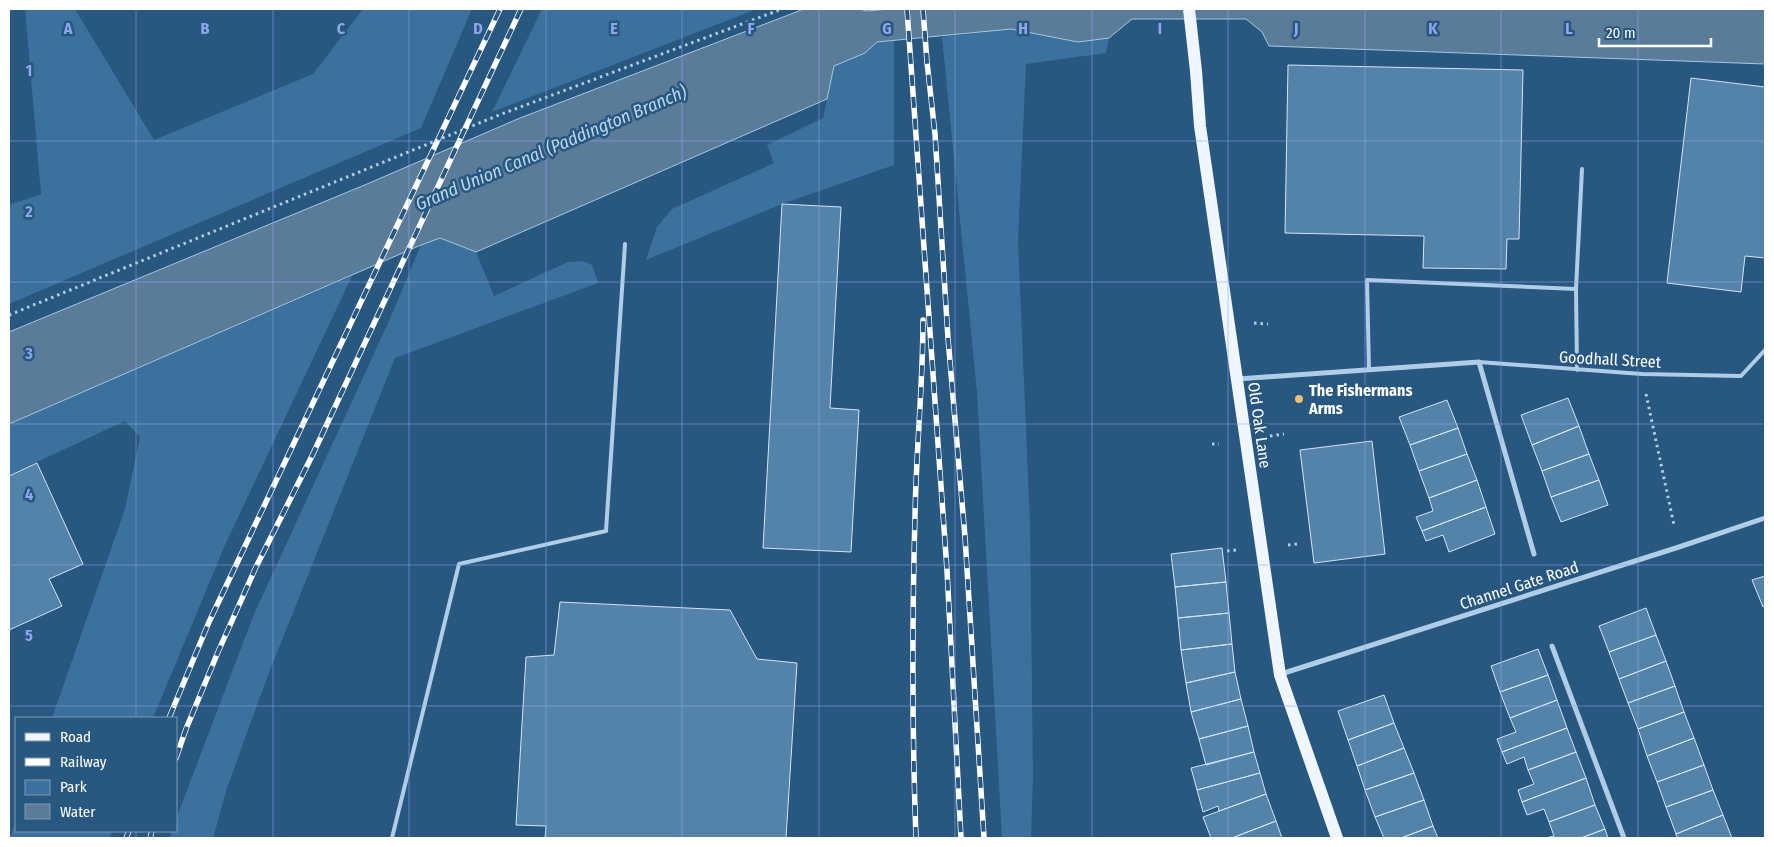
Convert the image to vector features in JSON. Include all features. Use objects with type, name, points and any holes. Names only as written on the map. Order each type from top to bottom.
[{"type":"main road","name":"Old Oak Lane","points":[[1189,9],[1200,126],[1280,675],[1337,838]]},
{"type":"street","name":"Goodhall Street","points":[[1237,379],[1478,362]]},
{"type":"street","points":[[1478,362],[1534,554]]},
{"type":"street","name":"Channel Gate Road","points":[[1280,675],[1765,518]]},
{"type":"street","points":[[1552,646],[1624,838]]},
{"type":"lane","points":[[1577,370],[1576,289],[1582,169]]},
{"type":"lane","points":[[392,838],[459,564],[606,530],[625,244]]},
{"type":"lane","points":[[1369,370],[1367,280],[1576,289]]},
{"type":"lane","name":"Goodhall Street","points":[[1478,362],[1642,374],[1741,376],[1765,350]]},
{"type":"path","points":[[9,315],[499,115],[782,9]]},
{"type":"path","points":[[1253,322],[1268,324]]},
{"type":"path","points":[[1642,374],[1679,547]]},
{"type":"path","points":[[1268,437],[1284,434]]},
{"type":"path","points":[[1212,444],[1220,444]]},
{"type":"path","points":[[1287,545],[1297,544]]},
{"type":"green space","points":[[25,9],[75,9],[154,140],[313,74],[363,9],[472,9],[421,128],[9,304],[9,205],[41,194]]},
{"type":"green space","points":[[542,9],[757,9],[492,112]]},
{"type":"green space","points":[[1011,29],[1078,42],[1109,38],[1106,53],[1026,64],[1018,241],[1030,523],[1033,777],[1031,838],[1002,838],[977,392],[942,37]]},
{"type":"green space","points":[[894,41],[894,165],[782,204],[646,260],[657,227],[672,209],[774,163],[767,145],[823,118],[834,66],[865,53],[877,42]]},
{"type":"green space","points":[[439,238],[476,252],[494,296],[568,262],[583,261],[592,265],[598,283],[395,358],[268,675],[227,788],[213,838],[170,838],[172,832],[178,832],[178,814],[254,614],[389,321],[421,245]]},
{"type":"green space","points":[[352,276],[225,545],[153,717],[52,717],[125,509],[140,437],[125,421],[9,475],[9,424]]},
{"type":"green space","points":[[15,823],[15,832],[112,832],[110,838],[10,838]]},
{"type":"water","name":"Grand Union Canal (Paddington Branch)","points":[[804,9],[858,9],[867,11],[889,9],[1765,9],[1765,64],[1269,46],[1262,32],[1246,19],[1132,19],[1109,38],[1078,42],[1011,29],[877,42],[865,53],[834,66],[827,99],[476,252],[440,238],[421,245],[9,424],[9,332],[367,184],[520,118]]},
{"type":"building","points":[[1288,65],[1523,70],[1519,239],[1507,239],[1506,269],[1423,268],[1424,236],[1285,233]]},
{"type":"building","points":[[1691,78],[1765,87],[1765,258],[1745,256],[1741,292],[1667,283]]},
{"type":"building","points":[[782,204],[841,207],[830,408],[859,410],[851,552],[763,548]]},
{"type":"building","points":[[1568,398],[1579,426],[1532,445],[1521,415]]},
{"type":"building","points":[[1447,400],[1458,428],[1410,445],[1399,417]]},
{"type":"building","points":[[1579,426],[1589,454],[1542,471],[1532,445]]},
{"type":"building","points":[[1458,428],[1467,454],[1419,471],[1410,445]]},
{"type":"building","points":[[1372,441],[1385,554],[1314,563],[1300,450]]},
{"type":"building","points":[[1467,454],[1477,480],[1429,498],[1419,471]]},
{"type":"building","points":[[1589,454],[1599,480],[1551,497],[1542,471]]},
{"type":"building","points":[[37,463],[83,564],[49,579],[62,606],[9,630],[9,476]]},
{"type":"building","points":[[1477,480],[1486,507],[1422,531],[1416,517],[1433,511],[1429,498]]},
{"type":"building","points":[[1599,480],[1608,505],[1561,522],[1551,497]]},
{"type":"building","points":[[1486,507],[1495,534],[1449,552],[1443,535],[1426,541],[1422,531]]},
{"type":"building","points":[[1222,548],[1226,582],[1175,587],[1171,554]]},
{"type":"building","points":[[1765,576],[1765,606],[1763,607],[1752,580]]},
{"type":"building","points":[[1226,582],[1229,613],[1178,618],[1175,587]]},
{"type":"building","points":[[560,602],[730,610],[757,659],[797,663],[786,838],[545,838],[546,826],[516,825],[526,657],[554,655]]},
{"type":"building","points":[[1646,608],[1656,635],[1609,652],[1599,626]]},
{"type":"building","points":[[1229,613],[1232,644],[1181,650],[1178,618]]},
{"type":"building","points":[[1656,635],[1666,661],[1619,679],[1609,652]]},
{"type":"building","points":[[1232,644],[1235,672],[1186,683],[1181,650]]},
{"type":"building","points":[[1538,649],[1548,675],[1500,692],[1491,666]]},
{"type":"building","points":[[1666,661],[1675,686],[1628,703],[1619,679]]},
{"type":"building","points":[[1235,672],[1241,699],[1191,712],[1186,683]]},
{"type":"building","points":[[1548,675],[1557,700],[1510,718],[1500,692]]},
{"type":"building","points":[[1675,686],[1684,712],[1638,729],[1628,703]]},
{"type":"building","points":[[1384,695],[1394,723],[1348,740],[1338,711]]},
{"type":"building","points":[[1241,699],[1248,726],[1199,739],[1191,712]]},
{"type":"building","points":[[1557,700],[1567,728],[1502,752],[1497,739],[1516,732],[1510,718]]},
{"type":"building","points":[[1684,712],[1694,738],[1647,756],[1638,729]]},
{"type":"building","points":[[1394,723],[1404,748],[1357,766],[1348,740]]},
{"type":"building","points":[[1248,726],[1254,752],[1206,765],[1199,739]]},
{"type":"building","points":[[1567,728],[1576,752],[1528,770],[1524,757],[1507,764],[1502,752]]},
{"type":"building","points":[[1694,738],[1704,765],[1657,782],[1647,756]]},
{"type":"building","points":[[1404,748],[1414,773],[1365,790],[1357,766]]},
{"type":"building","points":[[1254,752],[1260,773],[1197,790],[1191,768]]},
{"type":"building","points":[[1576,752],[1586,778],[1522,802],[1518,790],[1534,784],[1528,770]]},
{"type":"building","points":[[1704,765],[1713,790],[1666,807],[1657,782]]},
{"type":"building","points":[[1260,773],[1266,794],[1219,811],[1218,806],[1203,812],[1197,790]]},
{"type":"building","points":[[1414,773],[1424,800],[1375,817],[1365,790]]},
{"type":"building","points":[[1586,778],[1595,805],[1549,822],[1544,809],[1527,815],[1522,802]]},
{"type":"building","points":[[1713,790],[1723,815],[1676,834],[1666,807]]},
{"type":"building","points":[[1266,794],[1276,821],[1232,838],[1211,838],[1203,817]]},
{"type":"building","points":[[1424,800],[1433,826],[1401,838],[1384,838],[1375,817]]},
{"type":"building","points":[[1595,805],[1605,829],[1581,838],[1546,838],[1554,836],[1549,822]]},
{"type":"building","points":[[1723,815],[1732,838],[1677,838],[1676,834]]},
{"type":"building","points":[[1276,821],[1282,838],[1232,838]]},
{"type":"building","points":[[1433,826],[1438,838],[1401,838]]},
{"type":"building","points":[[1605,829],[1608,838],[1581,838]]},
{"type":"railway","points":[[169,717],[209,622],[500,9]]},
{"type":"railway","points":[[178,752],[218,652],[256,567],[312,456],[521,9]]},
{"type":"railway","points":[[907,9],[947,570],[961,838]]},
{"type":"railway","points":[[923,9],[935,134],[948,338],[965,537],[984,838]]},
{"type":"railway","points":[[916,838],[913,718],[913,597],[923,320]]},
{"type":"railway","points":[[126,838],[129,832]]},
{"type":"railway","points":[[150,838],[152,832]]},
{"type":"place","name":"The Fishermans Arms","points":[[1299,399]]}]
